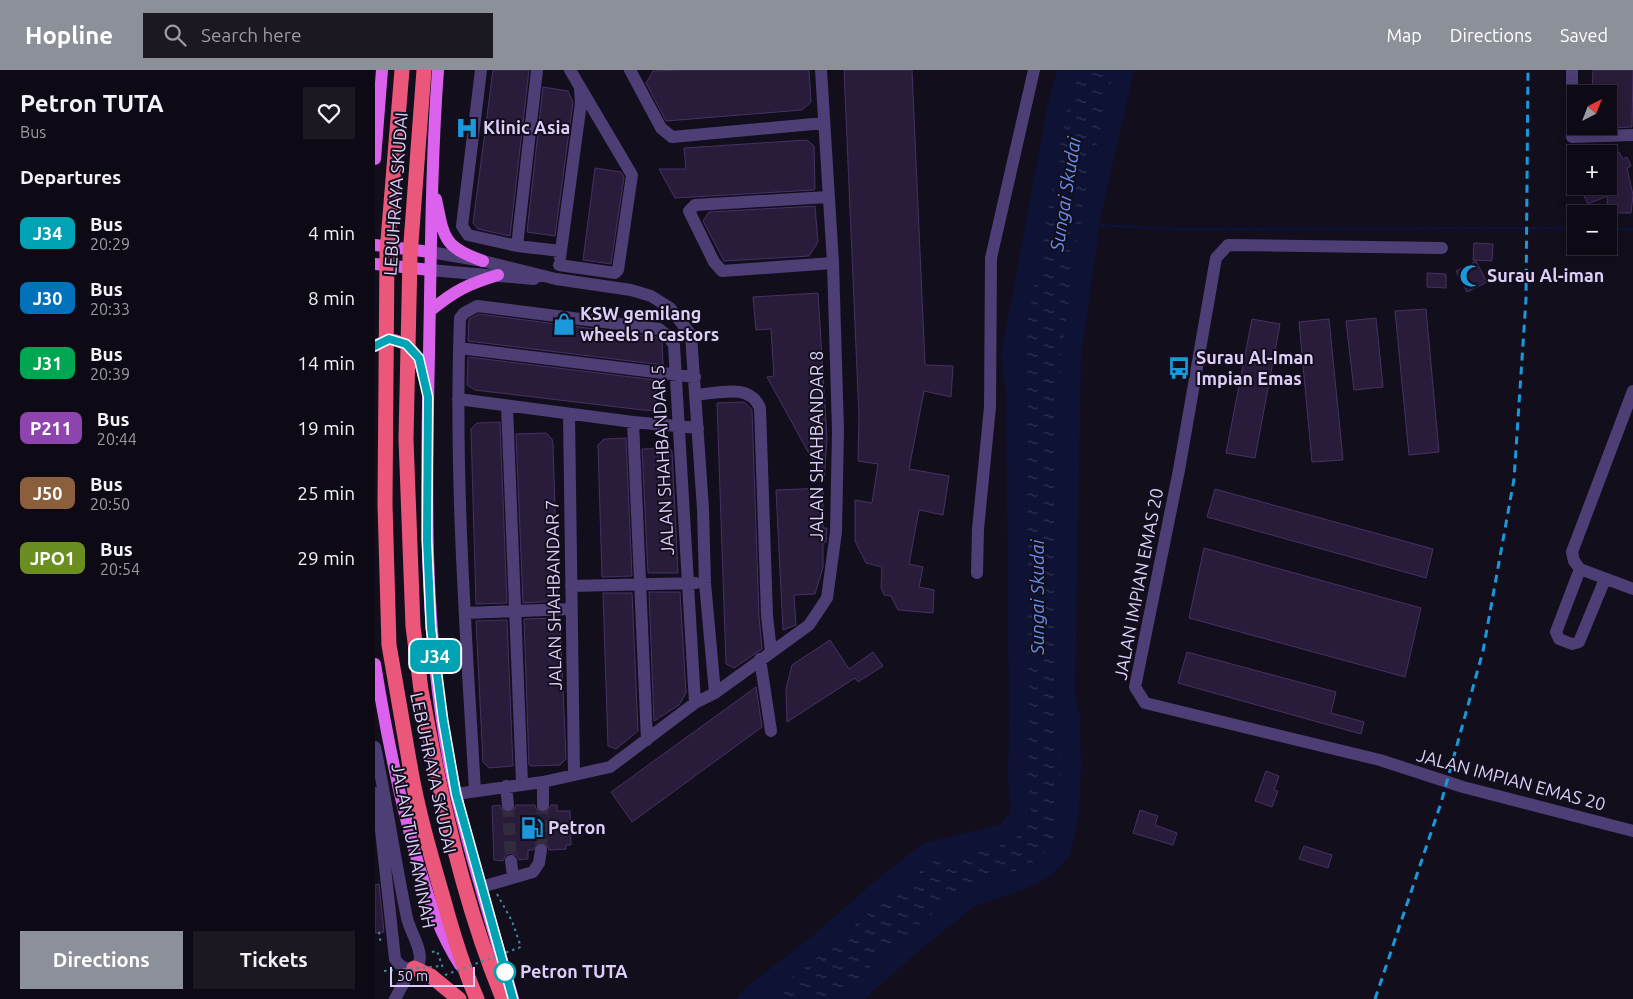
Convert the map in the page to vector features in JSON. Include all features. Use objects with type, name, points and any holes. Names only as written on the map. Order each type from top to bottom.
[{"type":"highway","name":"LEBUHRAYA SKUDAI","points":[[402,70],[387,252],[385,504],[389,645],[409,766],[418,808],[468,978],[477,999]]},
{"type":"highway","name":"LEBUHRAYA SKUDAI","points":[[423,70],[409,256],[406,439],[413,626],[421,690],[434,758],[466,894],[476,929],[503,999]]},
{"type":"highway","points":[[413,968],[431,976],[459,999]]},
{"type":"main road","points":[[438,70],[431,172],[428,397],[427,540],[431,628],[443,720],[456,794],[486,885],[513,999]]},
{"type":"main road","points":[[375,159],[380,73]]},
{"type":"main road","points":[[431,172],[441,226],[450,244],[460,253],[483,260]]},
{"type":"main road","points":[[375,245],[430,252]]},
{"type":"main road","points":[[375,264],[430,270]]},
{"type":"main road","points":[[430,311],[447,297],[467,285],[498,276]]},
{"type":"main road","points":[[375,346],[389,339],[398,340],[413,351],[421,364],[428,397]]},
{"type":"main road","points":[[375,664],[385,729],[409,833],[435,920],[444,940],[468,978]]},
{"type":"main road","points":[[375,717],[385,729]]},
{"type":"street","points":[[481,70],[462,226],[468,235],[517,246],[561,251]]},
{"type":"street","points":[[517,246],[537,70]]},
{"type":"street","points":[[559,265],[615,272],[618,270],[632,175],[570,70]]},
{"type":"street","points":[[630,70],[661,128],[672,137],[823,123]]},
{"type":"street","name":"JALAN SHAHBANDAR 8","points":[[456,794],[522,783],[543,782],[610,767],[695,703],[715,693],[809,625],[827,598],[831,582],[838,480],[833,263],[821,70]]},
{"type":"street","points":[[977,573],[978,529],[990,407],[991,258],[1034,70]]},
{"type":"street","points":[[1573,70],[1572,137],[1633,135]]},
{"type":"street","points":[[556,279],[581,103],[580,87]]},
{"type":"street","points":[[828,197],[695,205],[689,211],[714,262],[722,271],[833,263]]},
{"type":"street","name":"JALAN IMPIAN EMAS 20","points":[[1442,248],[1228,245],[1216,258],[1179,470],[1135,687],[1145,703],[1380,760],[1463,787],[1633,831]]},
{"type":"street","points":[[430,252],[483,260],[556,279],[631,290],[662,301],[681,319],[691,334],[698,428],[705,583],[715,693]]},
{"type":"street","points":[[430,270],[533,279],[556,279]]},
{"type":"street","name":"JALAN SHAHBANDAR 5","points":[[459,348],[460,318],[464,313],[477,306],[659,329],[668,336],[674,345],[695,703]]},
{"type":"street","points":[[475,791],[465,613],[458,399],[459,348],[695,377]]},
{"type":"street","points":[[1633,391],[1627,422],[1572,552],[1574,561],[1580,569],[1633,589]]},
{"type":"street","points":[[696,396],[735,392],[750,393],[756,399],[760,408],[767,606],[765,656],[771,731]]},
{"type":"street","points":[[458,399],[633,422],[698,428]]},
{"type":"street","points":[[507,406],[522,783]]},
{"type":"street","name":"JALAN SHAHBANDAR 7","points":[[569,414],[574,775]]},
{"type":"street","points":[[633,422],[647,740]]},
{"type":"street","points":[[1580,569],[1556,632],[1559,639],[1572,644],[1579,642],[1605,579]]},
{"type":"street","points":[[571,586],[705,583]]},
{"type":"street","points":[[465,613],[515,610],[571,610]]},
{"type":"street","name":"JALAN TUN AMINAH","points":[[375,747],[383,830],[389,946],[399,964]]},
{"type":"street","points":[[543,782],[543,805]]},
{"type":"street","points":[[506,786],[508,805]]},
{"type":"street","name":"JALAN TUN AMINAH","points":[[375,793],[383,830],[415,942],[421,954],[421,960],[413,968]]},
{"type":"street","points":[[486,885],[533,872],[539,863],[541,850]]},
{"type":"street","points":[[511,861],[513,877]]},
{"type":"street","points":[[389,946],[402,940],[415,942]]},
{"type":"street","points":[[399,964],[413,968],[396,996],[399,964]]},
{"type":"path","points":[[445,975],[521,947],[512,921],[486,885]]},
{"type":"path","points":[[379,932],[379,945],[389,946]]},
{"type":"path","points":[[384,971],[442,966],[437,951],[432,953],[430,946]]},
{"type":"water","name":"Sungai Skudai","points":[[1068,70],[1124,70],[1091,215],[1071,357],[1065,696],[1070,718],[1071,765],[1069,815],[1061,850],[1046,867],[1019,881],[968,898],[902,952],[850,999],[748,999],[818,944],[887,884],[929,852],[1007,833],[1021,815],[1018,779],[1016,396],[1011,356],[1059,98]]},
{"type":"building","points":[[493,70],[529,70],[510,236],[478,229],[473,223]]},
{"type":"building","points":[[809,70],[811,102],[802,110],[666,121],[646,83],[653,71]]},
{"type":"building","points":[[844,70],[912,70],[925,365],[953,366],[951,397],[924,391],[909,469],[949,476],[943,515],[919,510],[909,564],[923,567],[919,587],[934,590],[933,613],[898,610],[891,596],[884,595],[881,587],[882,567],[866,563],[855,541],[855,500],[872,503],[878,464],[858,461],[859,417]]},
{"type":"building","points":[[1593,70],[1633,70],[1632,127],[1617,128],[1617,85],[1592,85]]},
{"type":"building","points":[[543,87],[568,91],[573,102],[555,236],[527,232]]},
{"type":"building","points":[[807,140],[814,146],[815,189],[813,190],[675,198],[659,169],[686,169],[684,148]]},
{"type":"building","points":[[1619,152],[1623,159],[1627,157],[1631,166],[1627,168],[1633,195],[1631,213],[1617,213],[1617,205],[1608,205],[1607,196],[1588,204],[1584,195],[1617,195],[1617,153]]},
{"type":"building","points":[[595,168],[621,172],[624,177],[611,264],[583,260]]},
{"type":"building","points":[[815,206],[818,242],[809,256],[724,261],[703,221],[709,212]]},
{"type":"building","points":[[1474,243],[1493,244],[1492,261],[1473,260]]},
{"type":"building","name":"Surau Al-iman","points":[[1476,261],[1487,282],[1467,292],[1456,271]]},
{"type":"building","points":[[1427,273],[1446,274],[1446,288],[1427,287]]},
{"type":"building","points":[[818,293],[827,439],[824,481],[767,377],[774,376],[771,329],[756,330],[753,297]]},
{"type":"building","points":[[1426,309],[1439,452],[1409,455],[1395,311]]},
{"type":"building","points":[[479,314],[656,337],[662,342],[663,365],[468,341],[469,319]]},
{"type":"building","points":[[1376,318],[1383,387],[1354,390],[1346,321]]},
{"type":"building","points":[[1252,319],[1280,324],[1255,458],[1226,453]]},
{"type":"building","points":[[1329,319],[1343,460],[1312,462],[1299,322]]},
{"type":"building","points":[[468,357],[664,381],[664,404],[657,411],[643,410],[475,390],[467,385]]},
{"type":"building","points":[[744,402],[752,410],[759,616],[762,649],[734,668],[726,664],[717,403]]},
{"type":"building","points":[[500,422],[507,603],[476,604],[471,429],[477,423]]},
{"type":"building","points":[[546,433],[552,439],[553,445],[558,601],[523,603],[516,434]]},
{"type":"building","points":[[626,438],[632,576],[602,577],[598,445],[604,439]]},
{"type":"building","points":[[669,448],[672,451],[678,573],[648,573],[642,449]]},
{"type":"building","points":[[823,488],[823,528],[827,528],[826,542],[823,543],[823,567],[815,594],[794,595],[796,625],[783,630],[776,490]]},
{"type":"building","points":[[1215,489],[1433,549],[1426,578],[1207,517]]},
{"type":"building","points":[[1204,548],[1421,608],[1405,677],[1189,618]]},
{"type":"building","points":[[649,592],[680,592],[686,693],[679,705],[654,721]]},
{"type":"building","points":[[603,593],[632,593],[638,731],[616,749],[608,746]]},
{"type":"building","points":[[560,618],[566,759],[560,765],[532,766],[529,765],[524,619]]},
{"type":"building","points":[[507,620],[513,766],[489,768],[483,762],[476,621]]},
{"type":"building","points":[[830,640],[849,669],[873,652],[883,666],[858,682],[855,678],[787,722],[786,689],[792,665]]},
{"type":"building","points":[[1187,652],[1336,692],[1331,713],[1364,722],[1361,734],[1178,683]]},
{"type":"building","points":[[756,687],[762,727],[632,822],[611,792]]},
{"type":"building","points":[[1266,771],[1279,776],[1274,790],[1278,791],[1272,807],[1255,801]]},
{"type":"building","name":"Petron","points":[[500,805],[502,810],[508,813],[513,811],[516,805],[535,805],[536,809],[543,813],[547,812],[551,805],[557,805],[557,811],[570,811],[571,845],[566,845],[566,849],[549,850],[546,843],[539,842],[533,850],[528,850],[528,859],[519,860],[517,856],[510,853],[506,855],[503,861],[494,860],[492,806]]},
{"type":"building","points":[[1140,810],[1158,816],[1155,825],[1177,833],[1173,845],[1133,833]]},
{"type":"building","points":[[1304,846],[1332,855],[1328,868],[1299,859]]},
{"type":"building","points":[[379,884],[384,932],[375,933],[375,885]]},
{"type":"waterway","name":"Sungai Skudai","points":[[748,999],[818,944],[887,884],[929,852],[1007,833],[1021,815],[1018,779],[1016,396],[1011,356],[1059,98],[1068,70]]},
{"type":"waterway","points":[[1091,215],[1124,70]]},
{"type":"waterway","points":[[1088,221],[1109,226],[1180,229],[1567,228]]},
{"type":"waterway","points":[[850,999],[902,952],[968,898],[1019,881],[1046,867],[1061,850],[1069,815],[1071,765],[1070,718],[1065,696],[1071,357],[1089,229]]},
{"type":"waterway","points":[[1617,229],[1633,229]]},
{"type":"tunnel","points":[[508,805],[511,861]]},
{"type":"tunnel","points":[[541,850],[543,805]]},
{"type":"railway","points":[[1375,999],[1441,803],[1483,651],[1514,479],[1526,299],[1528,70]]},
{"type":"bus line","name":"J34","points":[[375,346],[381,341],[389,339],[398,340],[406,344],[419,358],[423,370],[428,397],[427,540],[431,628],[443,720],[456,794],[513,999]]},
{"type":"place","name":"Klinic Asia","points":[[467,128]]},
{"type":"place","name":"Surau Al-iman","points":[[1471,276]]},
{"type":"place","name":"KSW gemilang wheels n castors","points":[[564,324]]},
{"type":"place","name":"Surau Al-Iman Impian Emas","points":[[1179,368]]},
{"type":"place","name":"Petron","points":[[532,828]]},
{"type":"place","name":"Petron TUTA","points":[[505,972]]}]
